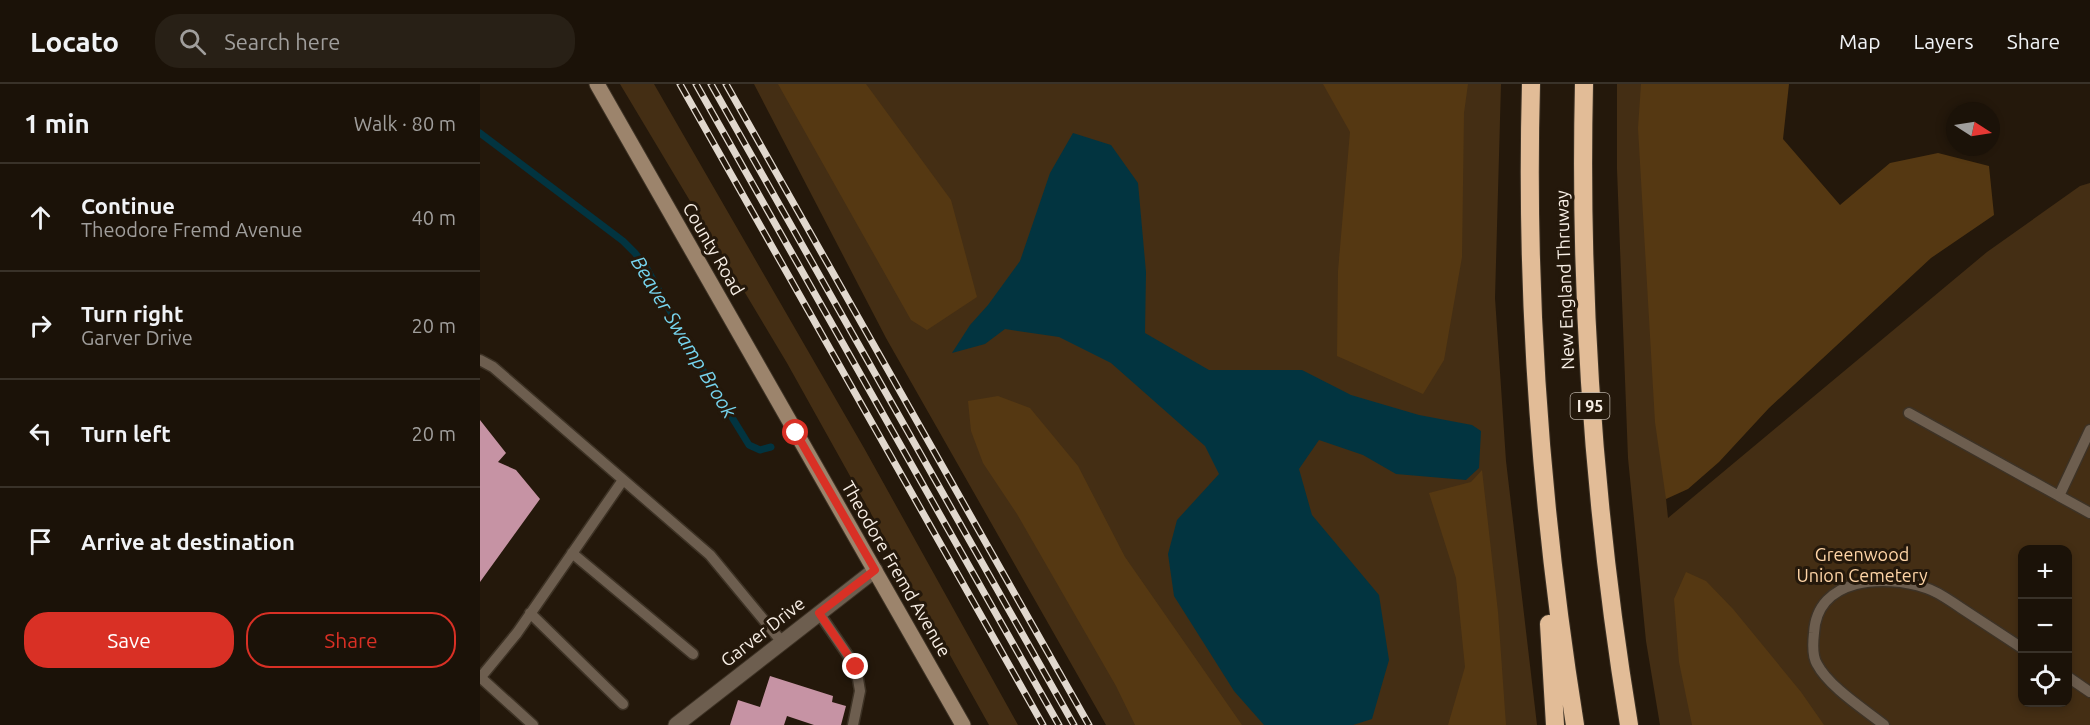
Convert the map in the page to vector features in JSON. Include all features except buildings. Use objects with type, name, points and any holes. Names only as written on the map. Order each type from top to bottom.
[{"type":"highway","name":"New England Thruway","points":[[1531,84],[1531,306],[1543,478],[1563,649],[1575,725]]},
{"type":"highway","name":"New England Thruway","points":[[1584,84],[1583,243],[1591,413],[1607,582],[1629,725]]},
{"type":"highway","points":[[1543,478],[1555,725]]},
{"type":"street","name":"County Road","points":[[597,84],[796,433]]},
{"type":"street","name":"Theodore Fremd Avenue","points":[[796,433],[963,725]]},
{"type":"street","name":"Garver Drive","points":[[676,725],[875,570]]},
{"type":"lane","points":[[480,360],[493,367],[710,555],[782,642]]},
{"type":"lane","points":[[1909,413],[2090,513]]},
{"type":"lane","points":[[2060,496],[2090,430]]},
{"type":"lane","points":[[533,725],[480,677],[530,613],[623,480]]},
{"type":"lane","points":[[572,553],[693,654]]},
{"type":"lane","points":[[1884,725],[1826,678],[1815,662],[1814,623],[1823,605],[1836,591],[1854,584],[1882,580],[1927,588],[2018,645]]},
{"type":"lane","points":[[530,613],[623,704]]},
{"type":"lane","points":[[819,613],[856,667],[860,691],[853,725]]},
{"type":"lane","points":[[2072,680],[2090,692]]},
{"type":"green space","points":[[620,84],[654,84],[864,448],[1018,725],[989,725],[787,363]]},
{"type":"green space","points":[[754,84],[1501,84],[1495,298],[1506,461],[1537,725],[1106,725],[886,338]]},
{"type":"green space","name":"Greenwood Union Cemetery","points":[[1617,84],[1666,84],[1666,499],[1668,518],[1987,252],[2080,186],[2090,183],[2090,725],[1660,725],[1646,641],[1628,458],[1617,169]]},
{"type":"shaded area","points":[[778,84],[866,84],[951,200],[977,297],[927,330],[911,320]]},
{"type":"shaded area","points":[[1323,84],[1468,84],[1464,113],[1462,257],[1444,360],[1423,394],[1337,356],[1338,271],[1350,132]]},
{"type":"shaded area","points":[[1641,84],[1789,84],[1783,139],[1840,205],[1890,163],[1938,153],[1989,166],[1994,215],[1931,258],[1769,408],[1719,462],[1688,489],[1666,499],[1655,422],[1638,128]]},
{"type":"shaded area","points":[[998,396],[1030,408],[1078,466],[1125,557],[1242,725],[1135,725],[1116,686],[1017,514],[983,463],[971,431],[968,401]]},
{"type":"shaded area","points":[[1482,470],[1498,612],[1506,725],[1448,725],[1465,667],[1456,578],[1429,493],[1471,482]]},
{"type":"shaded area","points":[[1686,572],[1706,581],[1733,609],[1801,692],[1824,725],[1692,725],[1679,662],[1674,599]]},
{"type":"water","points":[[1073,133],[1111,145],[1138,183],[1146,272],[1145,333],[1209,370],[1302,370],[1351,395],[1419,415],[1472,425],[1481,431],[1479,468],[1466,480],[1396,474],[1363,455],[1319,440],[1299,469],[1312,515],[1379,595],[1389,660],[1372,719],[1353,725],[1264,725],[1234,691],[1174,596],[1168,554],[1177,520],[1219,474],[1205,446],[1111,363],[1059,337],[1005,329],[985,344],[952,353],[970,325],[988,305],[1020,261],[1050,173]]},
{"type":"waterway","name":"Beaver Swamp Brook","points":[[480,133],[623,241],[635,253],[646,267],[701,367],[749,445],[760,450],[771,447]]},
{"type":"railway","points":[[680,84],[1043,725]]},
{"type":"railway","points":[[696,84],[1059,725]]},
{"type":"railway","points":[[711,84],[1074,725]]},
{"type":"railway","points":[[726,84],[1089,725]]},
{"type":"route","points":[[796,433],[875,570],[819,613],[856,667]]}]
